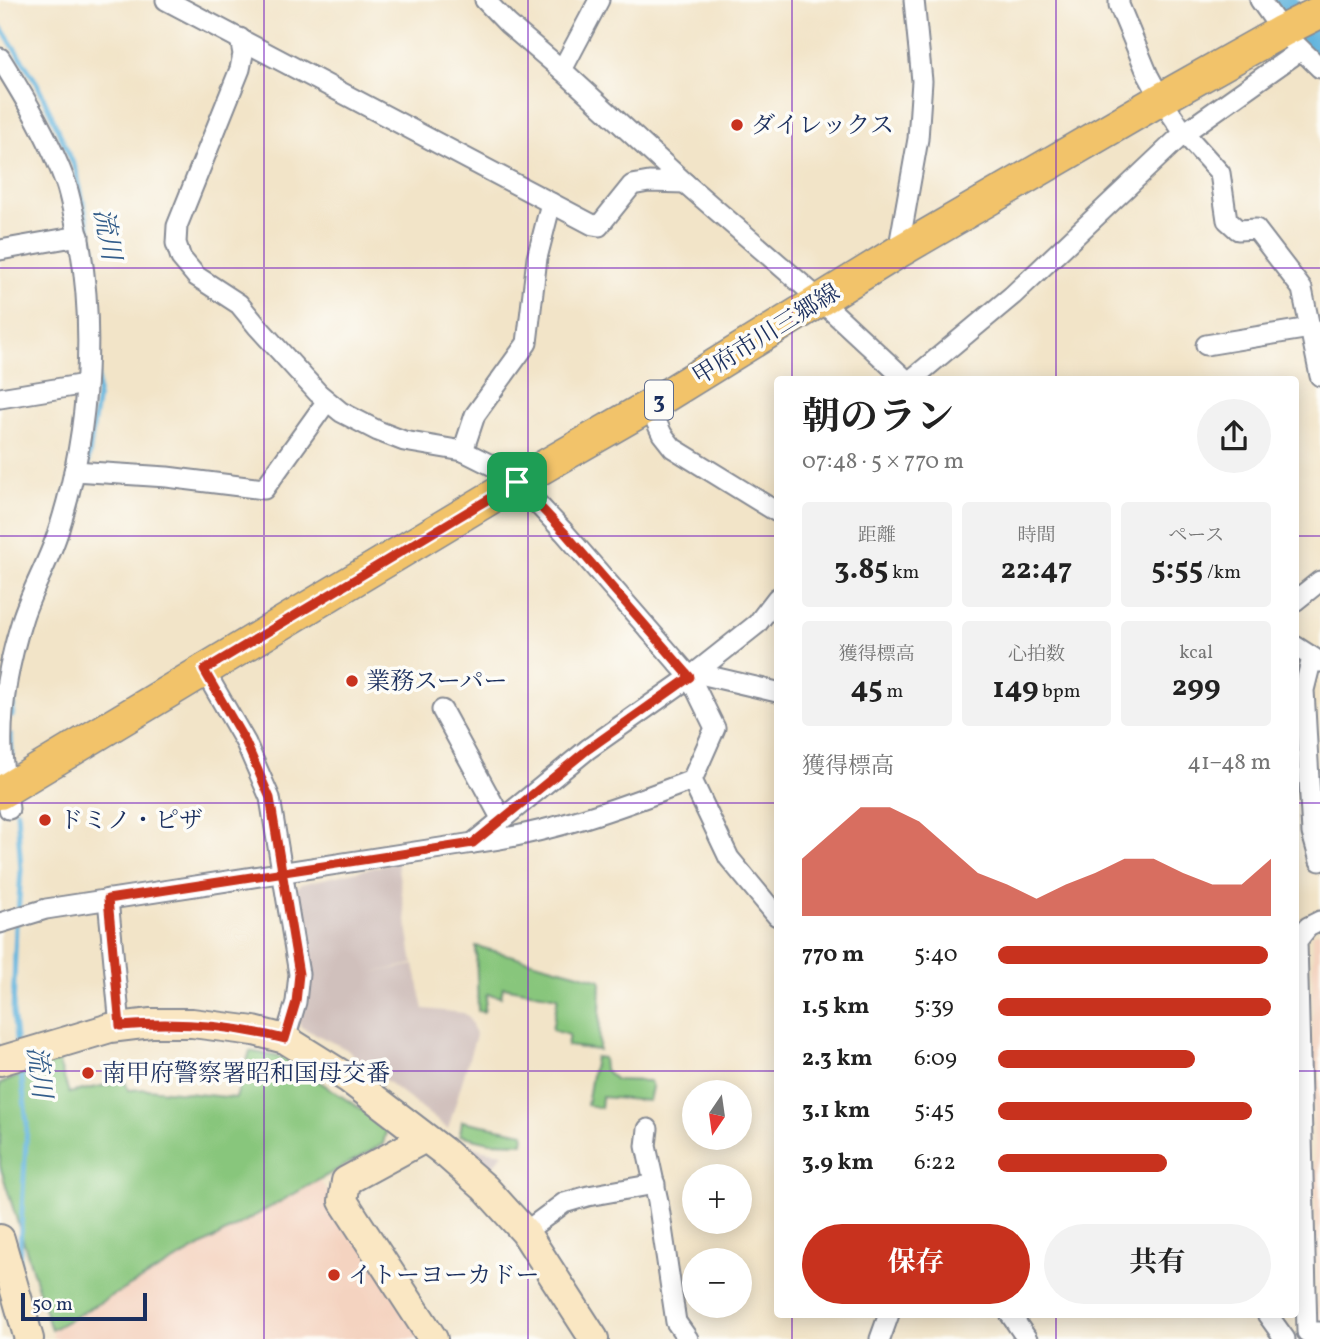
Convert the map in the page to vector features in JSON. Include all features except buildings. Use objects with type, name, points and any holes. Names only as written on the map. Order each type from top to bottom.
[{"type":"main road","name":"甲府市川三郷線","points":[[5,798],[204,670],[649,406],[898,252],[1161,99],[1291,40],[1320,12]]},
{"type":"street","points":[[166,0],[194,6],[240,38],[593,225],[599,226],[632,185],[649,182],[685,183]]},
{"type":"street","points":[[485,0],[506,8],[562,70],[685,183],[905,376]]},
{"type":"street","points":[[562,70],[599,0]]},
{"type":"street","points":[[898,252],[918,139],[922,81],[914,0]]},
{"type":"street","points":[[1119,0],[1143,63],[1161,99],[1184,133],[1220,173],[1227,219],[1238,230],[1256,229],[1301,289],[1320,376]]},
{"type":"street","points":[[1260,0],[1291,40],[1320,68]]},
{"type":"street","points":[[0,923],[46,909],[499,840],[574,820],[692,780],[715,727],[693,675],[517,482],[463,451],[404,441],[341,412],[327,401],[239,304],[196,276],[181,258],[176,243],[177,226],[240,69],[243,54],[240,38]]},
{"type":"street","points":[[914,376],[1013,295],[1184,133],[1291,40]]},
{"type":"street","points":[[0,58],[52,148],[67,187],[79,236],[87,292],[86,384],[74,471],[59,530],[24,615],[5,682],[1,718],[5,798]]},
{"type":"street","points":[[463,451],[475,415],[527,343],[537,258],[551,203]]},
{"type":"street","points":[[0,250],[79,236]]},
{"type":"street","points":[[1206,345],[1310,328]]},
{"type":"street","points":[[0,397],[86,384]]},
{"type":"street","points":[[74,471],[167,477],[264,489],[327,401]]},
{"type":"street","points":[[649,406],[662,434],[673,448],[774,510]]},
{"type":"street","points":[[1299,598],[1320,581]]},
{"type":"street","points":[[473,843],[587,750],[693,675],[757,624],[774,602]]},
{"type":"street","points":[[1299,649],[1316,660],[1304,690],[1312,833],[1320,860]]},
{"type":"street","points":[[204,670],[246,743],[270,798],[299,974],[296,1002],[285,1039]]},
{"type":"street","points":[[693,675],[774,691]]},
{"type":"street","points":[[442,710],[501,818]]},
{"type":"street","points":[[692,780],[729,858],[774,912]]},
{"type":"street","points":[[108,899],[120,1026]]},
{"type":"street","points":[[1299,938],[1320,921]]},
{"type":"street","points":[[0,1061],[120,1026],[192,1023],[254,1031],[285,1039],[349,1079],[485,1188],[525,1232],[594,1339]]},
{"type":"street","points":[[1299,1091],[1307,1332],[1320,1332]]},
{"type":"street","points":[[649,1129],[646,1146],[655,1184],[676,1322],[688,1339]]},
{"type":"street","points":[[425,1138],[346,1181],[343,1200],[433,1339]]},
{"type":"street","points":[[525,1232],[564,1203],[655,1184]]},
{"type":"street","points":[[0,1239],[29,1339]]},
{"type":"street","points":[[880,1339],[888,1318]]},
{"type":"street","points":[[1013,1318],[1027,1339]]},
{"type":"street","points":[[1270,1318],[1285,1339]]},
{"type":"shaded area","points":[[397,862],[413,964],[371,973],[414,965],[424,1009],[464,1013],[469,1017],[476,1035],[448,1129],[346,1049],[301,1027],[298,1020],[308,982],[296,889],[301,884]]},
{"type":"shaded area","points":[[1320,931],[1318,1324],[1312,1089],[1313,934]]},
{"type":"shaded area","points":[[469,1145],[503,1153],[491,1169],[467,1149]]},
{"type":"shaded area","points":[[320,1180],[423,1339],[54,1339],[51,1330]]},
{"type":"green space","points":[[476,946],[601,980],[599,1050],[567,1046],[569,1035],[552,1030],[558,997],[503,987],[501,997],[487,994],[484,1012],[478,1011]]},
{"type":"green space","points":[[250,1051],[284,1058],[380,1122],[386,1132],[383,1144],[51,1330],[0,1166],[0,1084],[58,1060],[69,1093],[125,1081],[128,1090],[148,1089],[236,1098]]},
{"type":"green space","points":[[595,1057],[603,1058],[604,1069],[616,1080],[650,1081],[652,1087],[649,1101],[602,1097],[601,1108],[587,1105]]},
{"type":"green space","points":[[462,1121],[524,1133],[523,1143],[489,1142],[460,1135]]},
{"type":"waterway","points":[[1278,0],[1320,50]]},
{"type":"waterway","name":"流川","points":[[0,26],[37,83],[76,170],[95,255],[97,319]]},
{"type":"waterway","name":"流川","points":[[87,468],[98,395],[97,339]]},
{"type":"waterway","name":"流川","points":[[12,716],[17,677],[31,629],[56,565],[68,543],[82,485]]},
{"type":"waterway","name":"流川","points":[[11,736],[12,754]]},
{"type":"waterway","name":"流川","points":[[17,811],[21,870],[18,914]]},
{"type":"waterway","name":"流川","points":[[16,924],[13,1013],[17,1046]]},
{"type":"waterway","name":"流川","points":[[19,1263],[27,1124],[20,1063]]},
{"type":"place","name":"ダイレックス","points":[[737,125]]},
{"type":"place","name":"業務スーパー","points":[[352,681]]},
{"type":"place","name":"ドミノ・ピザ","points":[[45,820]]},
{"type":"place","name":"南甲府警察署昭和国母交番","points":[[88,1073]]},
{"type":"place","name":"イトーヨーカドー","points":[[334,1275]]},
{"type":"route","points":[[517,482],[204,670],[246,743],[270,798],[284,872],[299,974],[296,1002],[285,1039],[254,1031],[192,1023],[120,1026],[108,899],[284,872],[473,843],[587,750],[690,677],[517,482]]}]
